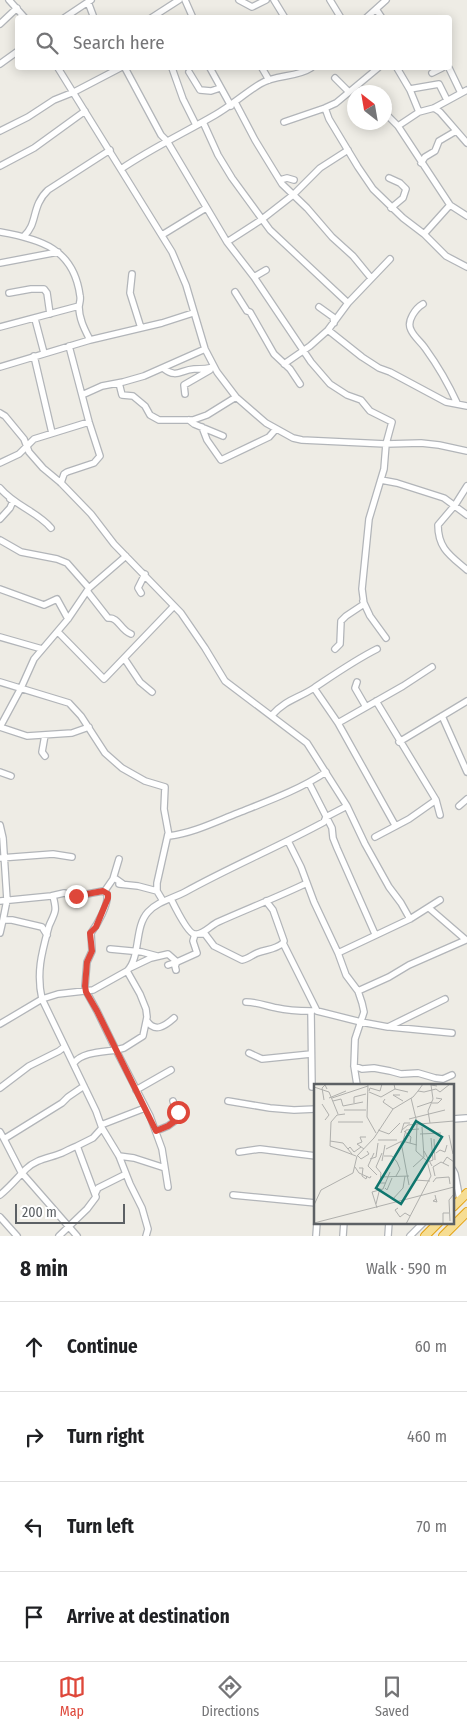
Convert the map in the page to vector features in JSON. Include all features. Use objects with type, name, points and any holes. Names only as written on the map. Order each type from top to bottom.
[{"type":"highway","points":[[454,1207],[467,1193]]},
{"type":"highway","points":[[443,1236],[467,1212]]},
{"type":"highway","points":[[425,1236],[437,1224]]},
{"type":"street","points":[[9,0],[22,15]]},
{"type":"street","points":[[156,15],[179,0]]},
{"type":"street","points":[[185,0],[192,15]]},
{"type":"street","points":[[239,0],[252,7],[266,0]]},
{"type":"street","points":[[274,0],[284,15]]},
{"type":"street","points":[[330,0],[339,15]]},
{"type":"street","points":[[369,15],[386,0]]},
{"type":"street","points":[[68,15],[89,1],[93,15]]},
{"type":"street","points":[[0,24],[16,8]]},
{"type":"street","points":[[376,9],[380,15]]},
{"type":"street","points":[[0,64],[15,52]]},
{"type":"street","points":[[59,70],[162,235],[181,272],[205,349],[224,383],[236,396],[266,423],[302,440],[430,444],[467,452]]},
{"type":"street","points":[[0,131],[28,118],[54,100],[116,70]]},
{"type":"street","points":[[126,70],[161,135],[167,141],[206,208],[303,351],[330,384],[347,396],[361,400],[370,411],[392,422],[386,444],[384,469],[369,519],[362,589],[364,604],[341,621],[340,644],[335,648]]},
{"type":"street","points":[[173,70],[183,99],[196,125]]},
{"type":"street","points":[[211,70],[220,88],[233,104],[280,180],[372,278]]},
{"type":"street","points":[[263,70],[269,80]]},
{"type":"street","points":[[121,169],[233,104],[261,84],[307,70]]},
{"type":"street","points":[[357,85],[376,70]]},
{"type":"street","points":[[398,70],[410,89],[419,112]]},
{"type":"street","points":[[432,73],[438,70]]},
{"type":"street","points":[[398,126],[419,112],[434,108],[464,92],[450,70]]},
{"type":"street","points":[[189,72],[200,90],[211,91],[220,88]]},
{"type":"street","points":[[334,78],[347,90]]},
{"type":"street","points":[[410,89],[440,84],[447,100]]},
{"type":"street","points":[[284,122],[325,108],[336,103],[347,94]]},
{"type":"street","points":[[325,108],[329,119],[364,178],[391,208],[424,234],[446,256],[467,267]]},
{"type":"street","points":[[434,108],[440,112],[467,143]]},
{"type":"street","points":[[0,166],[34,148],[85,111]]},
{"type":"street","points":[[392,120],[398,126],[450,205],[467,216]]},
{"type":"street","points":[[203,122],[218,155],[261,220],[348,303]]},
{"type":"street","points":[[421,162],[435,151],[439,141],[456,131]]},
{"type":"street","points":[[24,236],[30,231],[40,198],[48,190],[110,150]]},
{"type":"street","points":[[228,242],[261,220],[293,195],[320,168],[348,150]]},
{"type":"street","points":[[280,180],[287,178],[294,180]]},
{"type":"street","points":[[389,178],[400,183],[406,189],[403,198],[391,208]]},
{"type":"street","points":[[424,234],[450,205]]},
{"type":"street","points":[[162,235],[206,208]]},
{"type":"street","points":[[0,232],[24,236],[38,241],[58,252],[66,259],[71,266],[80,297],[79,306],[84,329],[90,340]]},
{"type":"street","points":[[0,263],[58,252]]},
{"type":"street","points":[[284,364],[328,330],[348,303],[390,259]]},
{"type":"street","points":[[254,277],[266,270]]},
{"type":"street","points":[[132,274],[130,293],[141,328]]},
{"type":"street","points":[[9,293],[44,289],[47,294],[50,314]]},
{"type":"street","points":[[235,292],[246,311],[250,312],[274,354],[290,369],[300,384]]},
{"type":"street","points":[[423,304],[416,309],[410,330],[445,376],[457,403]]},
{"type":"street","points":[[0,327],[79,306]]},
{"type":"street","points":[[319,306],[330,313],[334,320],[334,335]]},
{"type":"street","points":[[0,367],[90,340],[162,324],[193,313]]},
{"type":"street","points":[[35,319],[44,354]]},
{"type":"street","points":[[328,330],[379,368],[446,402],[467,406]]},
{"type":"street","points":[[61,483],[64,474],[94,464],[100,456],[69,346]]},
{"type":"street","points":[[82,395],[102,386],[144,376],[205,349]]},
{"type":"street","points":[[34,356],[52,433]]},
{"type":"street","points":[[163,368],[170,373],[176,374],[193,369],[199,370],[214,367]]},
{"type":"street","points":[[185,394],[184,385],[214,367]]},
{"type":"street","points":[[119,383],[122,394],[133,396],[145,406],[155,419],[189,420],[207,415],[236,396]]},
{"type":"street","points":[[0,413],[6,416],[28,446],[29,452],[42,468],[61,483],[91,514],[114,544],[181,613],[225,681],[307,743],[347,806],[365,844],[389,887],[410,919]]},
{"type":"street","points":[[189,420],[223,436]]},
{"type":"street","points":[[0,463],[19,454],[34,439],[89,422]]},
{"type":"street","points":[[202,427],[207,440],[221,460],[252,447],[269,437],[276,429]]},
{"type":"street","points":[[381,480],[397,483],[444,498],[467,515]]},
{"type":"street","points":[[467,486],[455,505],[438,525],[438,537],[445,551],[467,570]]},
{"type":"street","points":[[0,488],[11,499],[36,517],[44,519],[50,528]]},
{"type":"street","points":[[0,519],[10,508],[11,499]]},
{"type":"street","points":[[0,540],[21,552],[57,559],[67,563],[108,618],[114,617],[117,619],[126,632],[131,634]]},
{"type":"street","points":[[89,727],[72,733],[27,736],[0,727],[34,660],[42,649],[58,632],[88,590],[126,556]]},
{"type":"street","points":[[140,594],[138,588],[145,574]]},
{"type":"street","points":[[0,589],[44,605],[57,600],[68,619]]},
{"type":"street","points":[[363,601],[386,638]]},
{"type":"street","points":[[58,632],[104,679],[174,606]]},
{"type":"street","points":[[0,636],[42,649]]},
{"type":"street","points":[[272,715],[282,704],[314,688],[334,673],[377,649]]},
{"type":"street","points":[[124,658],[140,682],[152,692]]},
{"type":"street","points":[[338,723],[404,686],[432,667]]},
{"type":"street","points":[[0,682],[69,703],[89,727],[105,753],[122,768],[145,781],[165,787],[164,809],[168,834],[159,870],[157,891],[163,901]]},
{"type":"street","points":[[358,682],[355,688],[366,707]]},
{"type":"street","points":[[314,688],[338,723],[395,825]]},
{"type":"street","points":[[376,701],[399,742],[436,800],[440,814]]},
{"type":"street","points":[[399,742],[467,701]]},
{"type":"street","points":[[442,716],[464,756],[467,772]]},
{"type":"street","points":[[44,756],[42,752],[45,735]]},
{"type":"street","points":[[0,772],[12,776]]},
{"type":"street","points":[[168,834],[169,836],[186,834],[309,783],[326,772]]},
{"type":"street","points":[[309,783],[332,828],[337,848],[375,934]]},
{"type":"street","points":[[458,806],[467,799]]},
{"type":"street","points":[[376,837],[436,800]]},
{"type":"street","points":[[74,1063],[85,1056],[124,1048],[143,1036],[147,1021],[146,1009],[128,970],[146,914],[157,904],[171,899],[197,884],[288,841],[324,822],[326,817],[347,806]]},
{"type":"street","points":[[0,825],[3,838],[2,857],[7,900],[0,933]]},
{"type":"street","points":[[288,841],[346,975],[358,991],[364,1012],[355,1039],[354,1066],[357,1084]]},
{"type":"street","points":[[2,857],[53,854],[72,856]]},
{"type":"street","points":[[0,902],[64,893],[76,896],[104,892],[113,879],[119,859]]},
{"type":"street","points":[[113,879],[116,879],[121,884],[157,891]]},
{"type":"street","points":[[168,966],[197,953],[193,940],[198,934],[216,923],[307,883]]},
{"type":"street","points":[[299,887],[310,890]]},
{"type":"street","points":[[104,892],[108,894],[108,898],[96,927],[90,933],[92,951],[87,962],[86,992],[156,1131],[162,1149],[168,1187]]},
{"type":"street","points":[[53,896],[55,911],[47,935],[38,975],[42,999],[64,1047],[74,1063],[102,1127],[120,1156],[147,1220],[148,1230],[146,1236]]},
{"type":"street","points":[[171,899],[189,932],[205,934],[214,946],[242,960],[246,960],[255,954],[275,949],[283,943]]},
{"type":"street","points":[[338,953],[410,919],[440,900]]},
{"type":"street","points":[[266,901],[276,917],[283,943],[314,1011],[311,1054],[312,1087]]},
{"type":"street","points":[[358,991],[389,977],[409,965],[466,940],[429,908]]},
{"type":"street","points":[[2,920],[35,924],[42,927],[47,935]]},
{"type":"street","points":[[110,949],[142,952],[156,956]]},
{"type":"street","points":[[0,1024],[42,999],[58,994],[86,992],[103,986],[128,970],[156,956],[168,954],[177,962]]},
{"type":"street","points":[[176,970],[177,962]]},
{"type":"street","points":[[388,1027],[445,999]]},
{"type":"street","points":[[246,1002],[256,1002],[266,1006],[290,1010],[314,1011],[388,1027],[452,1033]]},
{"type":"street","points":[[147,1021],[150,1026],[164,1027],[174,1018]]},
{"type":"street","points":[[0,1088],[29,1066],[64,1047]]},
{"type":"street","points":[[249,1053],[262,1059],[311,1054]]},
{"type":"street","points":[[354,1066],[362,1069],[374,1068],[401,1074],[418,1073],[443,1079],[452,1075]]},
{"type":"street","points":[[136,1090],[171,1070]]},
{"type":"street","points":[[4,1139],[62,1103],[84,1086]]},
{"type":"street","points":[[156,1131],[168,1126],[179,1118],[173,1101]]},
{"type":"street","points":[[228,1101],[270,1108],[314,1109]]},
{"type":"street","points":[[0,1195],[34,1164],[49,1156],[65,1152],[93,1138],[102,1127],[145,1108]]},
{"type":"street","points":[[454,1119],[466,1118]]},
{"type":"street","points":[[0,1132],[22,1174],[77,1236]]},
{"type":"street","points":[[77,1146],[95,1194]]},
{"type":"street","points":[[239,1152],[260,1149],[314,1156]]},
{"type":"street","points":[[120,1156],[134,1158],[165,1168]]},
{"type":"street","points":[[454,1172],[460,1200]]},
{"type":"street","points":[[59,1236],[87,1209],[96,1197],[95,1194],[98,1188],[126,1174]]},
{"type":"street","points":[[233,1195],[314,1203]]},
{"type":"street","points":[[0,1218],[17,1236]]},
{"type":"street","points":[[410,1236],[422,1224]]},
{"type":"route","points":[[76,896],[103,891],[108,894],[96,927],[90,933],[92,951],[87,962],[86,992],[126,1068],[156,1131],[175,1122],[179,1118],[178,1112]]}]
